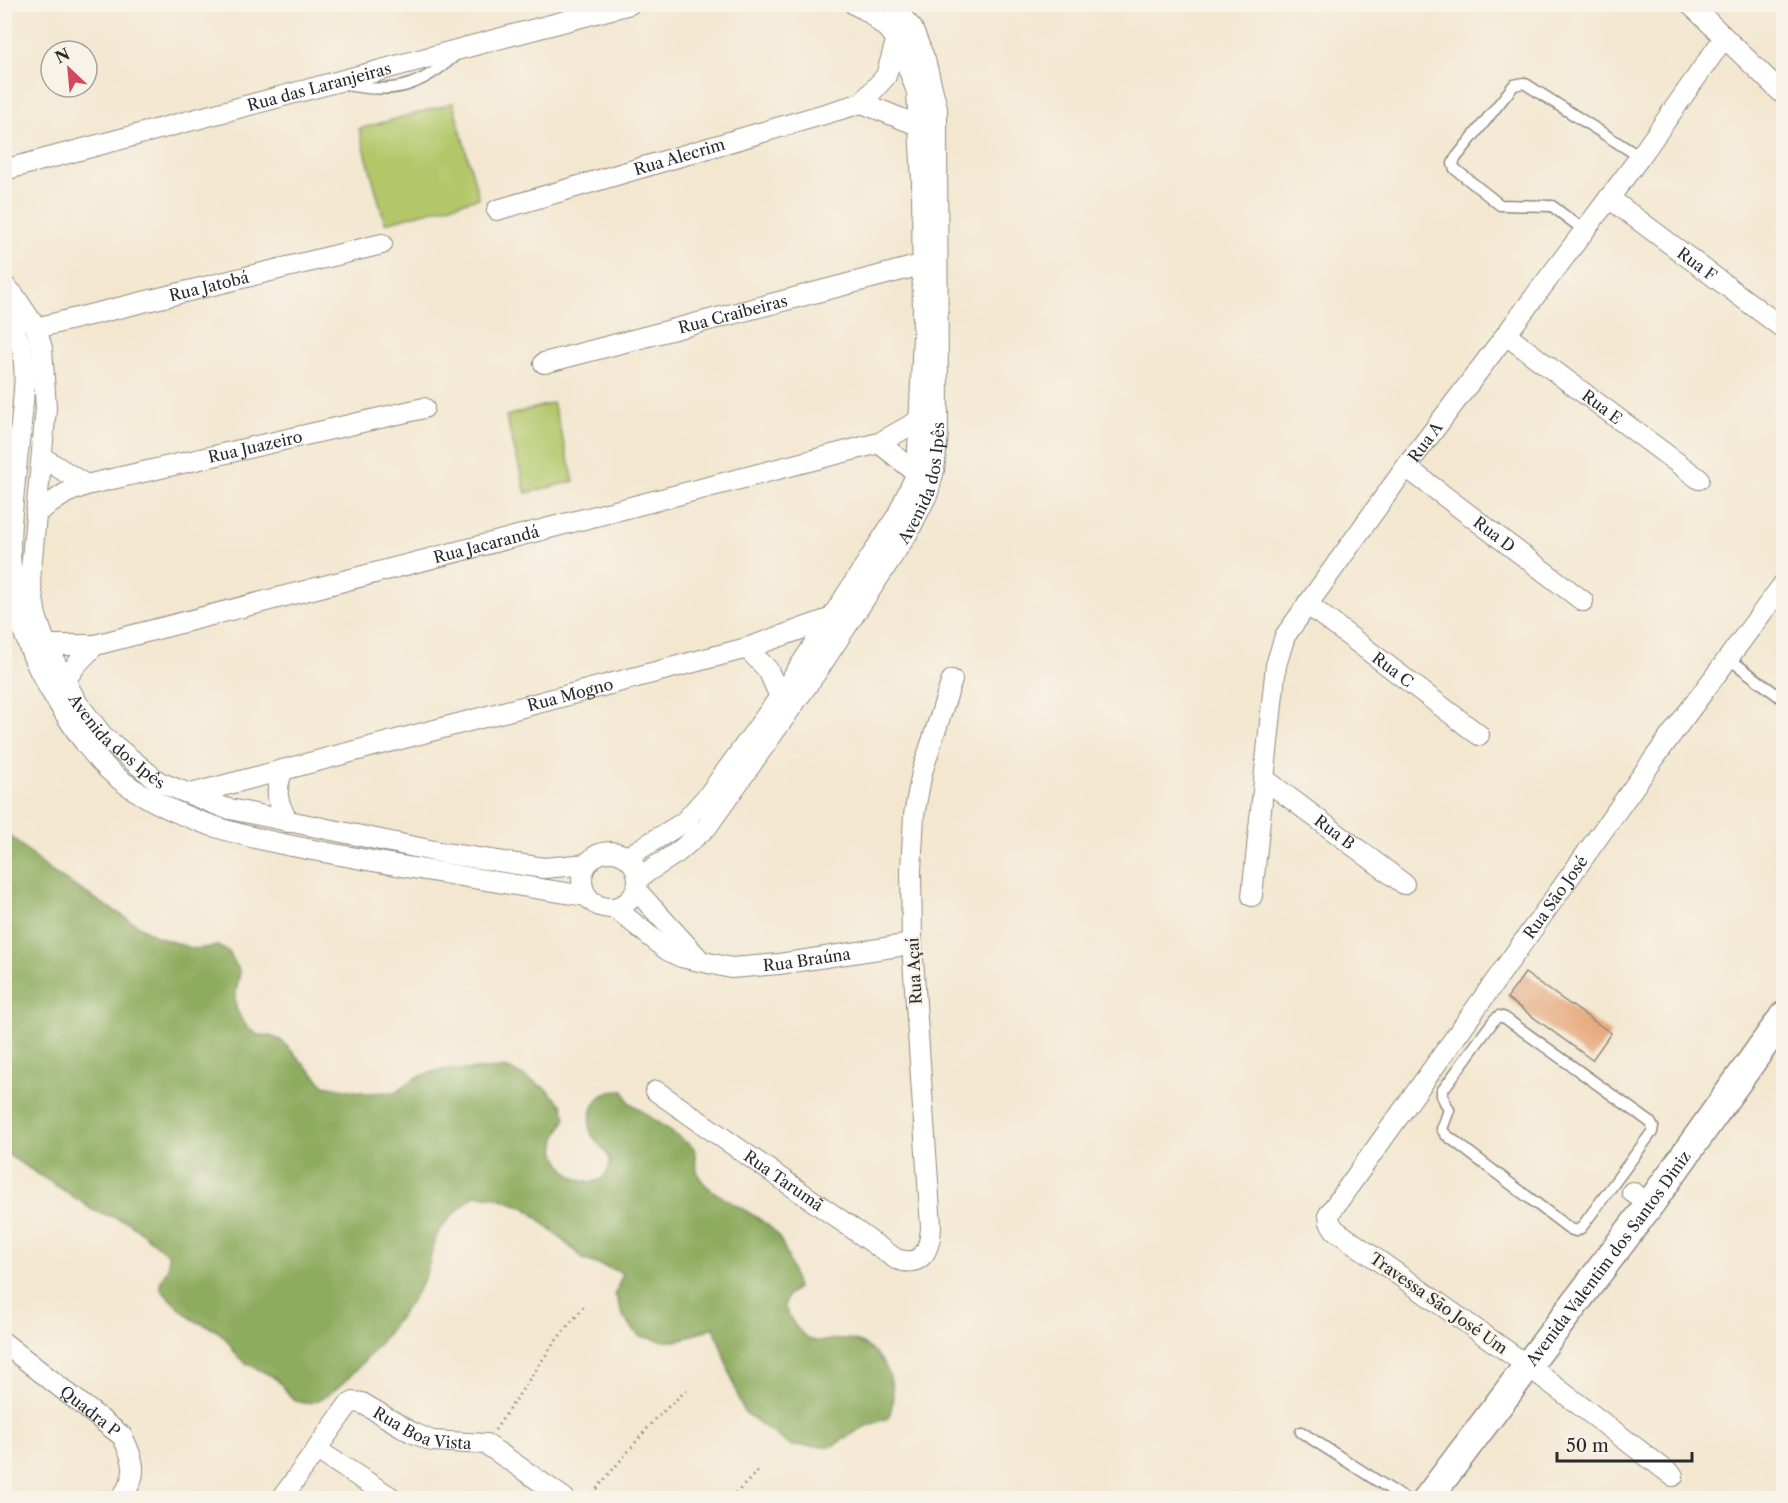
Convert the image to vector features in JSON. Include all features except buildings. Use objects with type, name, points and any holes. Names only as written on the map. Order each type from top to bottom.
[{"type":"street","name":"Rua das Laranjeiras","points":[[6,171],[630,4]]},
{"type":"street","name":"Avenida dos Ipês","points":[[4,315],[20,345],[25,377],[10,527],[16,611],[23,635],[45,683],[83,742],[121,781],[159,804],[199,822],[251,838],[434,872],[586,896],[594,904],[604,909],[615,908],[630,901],[637,884],[707,827],[784,705],[832,617],[897,516],[917,472],[923,336],[922,180],[916,92],[897,38],[869,12],[854,4]]},
{"type":"street","name":"Avenida dos Ipês","points":[[4,285],[14,295],[36,328],[42,348],[46,408],[30,580],[36,616],[46,645],[65,681],[78,704],[103,736],[159,782],[225,808],[444,853],[544,868],[586,864],[595,856],[605,852],[627,857],[684,822],[784,705],[855,615],[909,531],[928,493],[934,470],[938,434],[937,108],[925,60],[912,28],[890,4]]},
{"type":"street","points":[[1690,4],[1784,95]]},
{"type":"street","points":[[897,38],[886,76],[862,103],[920,126]]},
{"type":"street","name":"Rua A","points":[[1252,896],[1266,780],[1276,665],[1285,636],[1406,467],[1640,157],[1724,38]]},
{"type":"street","name":"Rua Alecrim","points":[[497,210],[862,103]]},
{"type":"street","name":"Rua F","points":[[1609,198],[1784,329]]},
{"type":"street","name":"Rua Jatobá","points":[[36,328],[382,244]]},
{"type":"street","name":"Rua Craibeiras","points":[[544,363],[921,265]]},
{"type":"street","name":"Rua E","points":[[1506,335],[1699,479]]},
{"type":"street","name":"Rua Juazeiro","points":[[36,513],[58,498],[86,485],[424,408]]},
{"type":"street","name":"Rua Jacarandá","points":[[46,645],[95,645],[879,442],[918,421]]},
{"type":"street","points":[[879,442],[917,472]]},
{"type":"street","points":[[42,457],[86,485]]},
{"type":"street","name":"Rua D","points":[[1406,467],[1583,601]]},
{"type":"street","name":"Rua São José","points":[[1329,1214],[1784,583]]},
{"type":"street","name":"Rua C","points":[[1307,604],[1479,735]]},
{"type":"street","name":"Rua Mogno","points":[[191,794],[747,648],[832,617],[855,615]]},
{"type":"street","points":[[65,681],[76,664],[95,645]]},
{"type":"street","points":[[747,648],[768,670],[784,705]]},
{"type":"street","name":"Rua Açaí","points":[[915,1261],[922,1256],[929,1245],[930,1227],[912,944],[911,870],[914,815],[922,772],[952,680]]},
{"type":"street","points":[[282,770],[277,785],[278,801],[288,822]]},
{"type":"street","name":"Rua B","points":[[1266,780],[1404,884]]},
{"type":"street","points":[[627,857],[635,866],[637,884],[702,962]]},
{"type":"street","points":[[586,864],[582,875],[582,886],[586,896]]},
{"type":"street","name":"Rua Braúna","points":[[615,908],[667,950],[702,962],[731,968],[770,965],[912,944]]},
{"type":"street","name":"Avenida Valentim dos Santos Diniz","points":[[1428,1498],[1528,1366],[1633,1192],[1784,1016]]},
{"type":"street","name":"Rua Tarumã","points":[[656,1091],[896,1259],[904,1262],[915,1261]]},
{"type":"street","name":"Travessa São José Um","points":[[1329,1214],[1330,1222],[1335,1230],[1528,1366],[1672,1476]]},
{"type":"street","name":"Quadra P","points":[[4,1343],[122,1436],[132,1455],[134,1470],[130,1486],[121,1498]]},
{"type":"street","name":"Rua Boa Vista","points":[[282,1498],[348,1405],[354,1402],[362,1403],[411,1432],[432,1441],[486,1444],[564,1498]]},
{"type":"street","points":[[317,1450],[392,1498]]},
{"type":"lane","points":[[1585,231],[1552,206],[1500,205],[1455,169],[1453,164],[1455,159],[1519,82],[1524,82],[1640,157]]},
{"type":"lane","points":[[1728,658],[1784,700]]},
{"type":"lane","points":[[1499,1016],[1505,1018],[1650,1122],[1653,1127],[1652,1132],[1633,1192],[1576,1231],[1570,1229],[1445,1134],[1442,1129],[1449,1110],[1442,1091],[1499,1016]]},
{"type":"lane","points":[[1300,1432],[1404,1498]]},
{"type":"path","points":[[486,1444],[554,1343],[586,1304]]},
{"type":"path","points":[[589,1498],[656,1418],[688,1389]]},
{"type":"path","points":[[731,1498],[759,1470]]},
{"type":"green space","points":[[453,103],[479,198],[385,223],[359,129]]},
{"type":"green space","points":[[553,403],[574,481],[526,493],[506,416]]},
{"type":"green space","points":[[4,830],[50,871],[155,936],[194,949],[218,946],[229,952],[240,972],[235,996],[236,1008],[241,1019],[258,1035],[271,1036],[282,1041],[324,1085],[366,1093],[396,1092],[417,1077],[440,1070],[500,1068],[512,1070],[545,1088],[562,1105],[566,1118],[556,1139],[557,1155],[566,1170],[573,1176],[589,1182],[601,1179],[610,1166],[608,1156],[590,1131],[593,1106],[604,1094],[624,1091],[629,1102],[694,1148],[698,1173],[704,1183],[774,1231],[788,1258],[797,1288],[788,1295],[784,1306],[800,1332],[815,1341],[852,1340],[863,1344],[881,1360],[891,1382],[893,1394],[888,1418],[864,1427],[832,1446],[791,1446],[743,1411],[714,1327],[676,1341],[639,1336],[624,1318],[615,1294],[623,1273],[585,1260],[526,1208],[496,1197],[475,1195],[442,1226],[434,1242],[424,1279],[389,1332],[371,1353],[335,1390],[318,1400],[304,1403],[295,1400],[277,1380],[237,1356],[225,1337],[191,1318],[163,1292],[160,1283],[168,1268],[168,1254],[128,1222],[92,1210],[5,1153]]}]
